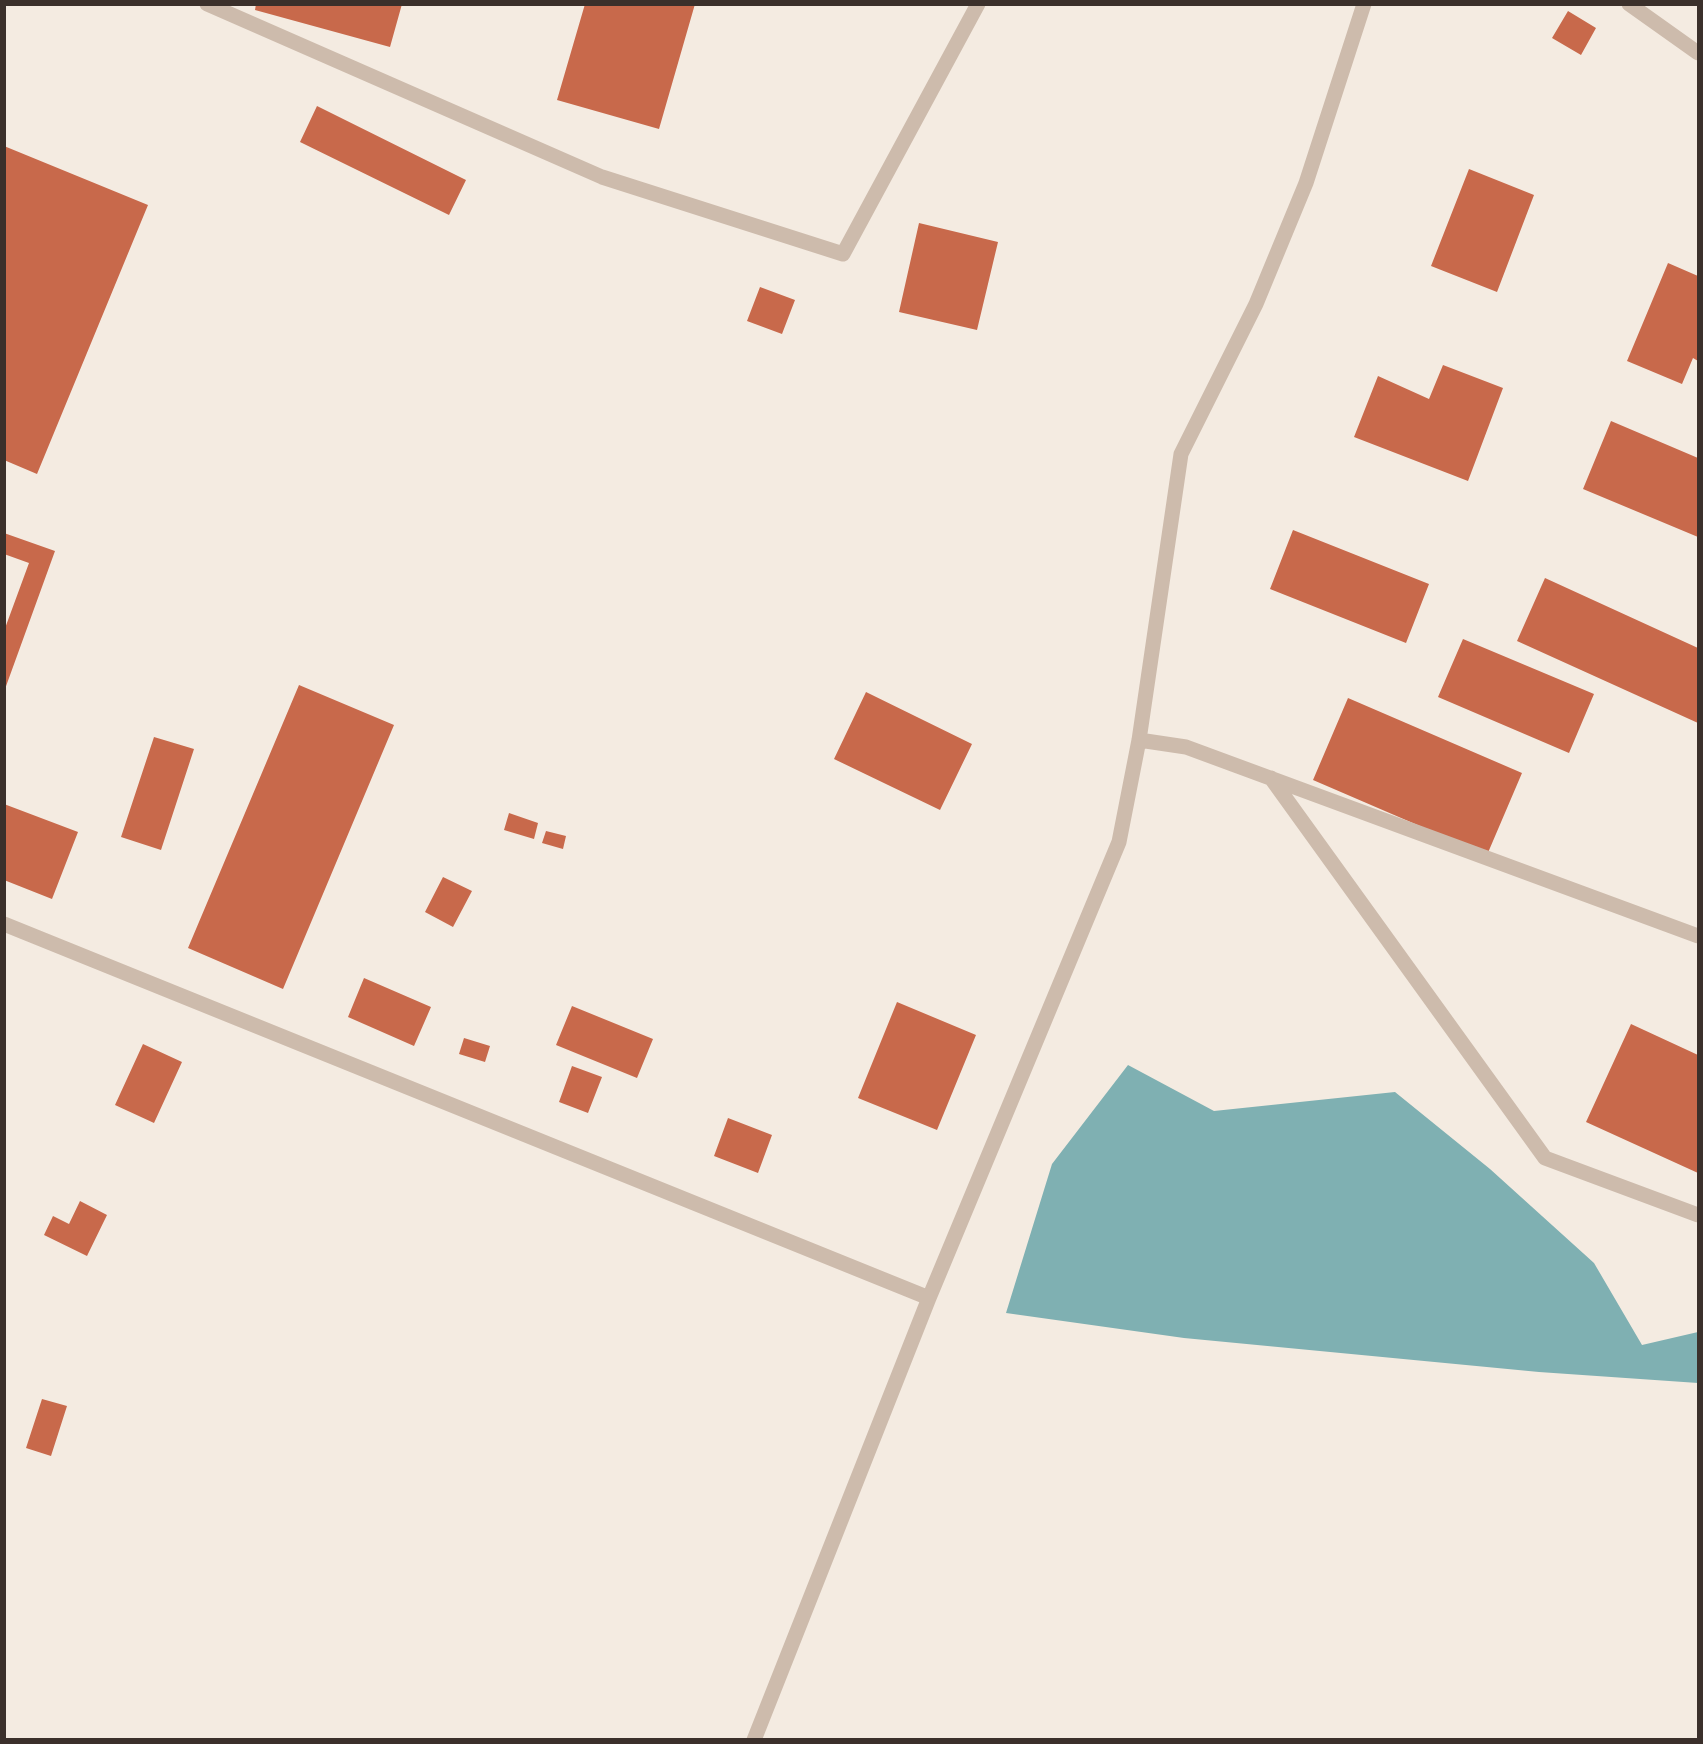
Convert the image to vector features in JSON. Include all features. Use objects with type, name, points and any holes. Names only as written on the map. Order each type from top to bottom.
[{"type":"street","points":[[207,4],[602,177],[843,254],[978,4]]},
{"type":"street","points":[[754,1740],[929,1298],[1119,842],[1139,740],[1181,454],[1256,304],[1306,183],[1365,4]]},
{"type":"street","points":[[1629,4],[1698,53]]},
{"type":"street","points":[[1139,740],[1186,747],[1698,936]]},
{"type":"street","points":[[1271,778],[1545,1158],[1698,1215]]},
{"type":"street","points":[[4,924],[929,1298]]},
{"type":"water","points":[[1128,1065],[1214,1111],[1395,1092],[1490,1169],[1594,1263],[1642,1345],[1698,1332],[1698,1383],[1539,1372],[1184,1338],[1006,1313],[1052,1164]]},
{"type":"building","points":[[256,4],[402,4],[390,47],[255,10]]},
{"type":"building","points":[[585,4],[695,4],[659,129],[557,100]]},
{"type":"building","points":[[1568,11],[1596,28],[1581,55],[1552,38]]},
{"type":"building","points":[[317,106],[466,180],[449,215],[300,142]]},
{"type":"building","points":[[4,146],[148,205],[37,474],[4,460]]},
{"type":"building","points":[[1469,169],[1534,195],[1497,292],[1431,266]]},
{"type":"building","points":[[919,223],[998,242],[977,330],[899,312]]},
{"type":"building","points":[[1668,263],[1698,276],[1698,361],[1693,358],[1682,384],[1627,361]]},
{"type":"building","points":[[760,287],[795,300],[782,334],[747,321]]},
{"type":"building","points":[[1443,365],[1503,388],[1468,481],[1354,437],[1378,376],[1429,399]]},
{"type":"building","points":[[1611,421],[1698,458],[1698,537],[1583,489]]},
{"type":"building","points":[[1293,530],[1429,584],[1406,643],[1270,589]]},
{"type":"building","points":[[4,533],[55,551],[5,689],[4,631],[29,563],[4,554]]},
{"type":"building","points":[[1545,578],[1698,648],[1698,723],[1517,641]]},
{"type":"building","points":[[1463,639],[1594,694],[1569,753],[1438,697]]},
{"type":"building","points":[[299,685],[394,725],[283,989],[188,948]]},
{"type":"building","points":[[866,692],[972,744],[940,810],[834,759]]},
{"type":"building","points":[[1348,698],[1522,773],[1487,855],[1313,780]]},
{"type":"building","points":[[154,737],[194,749],[161,850],[121,837]]},
{"type":"building","points":[[4,804],[78,832],[52,899],[4,880]]},
{"type":"building","points":[[509,813],[538,823],[534,839],[504,830]]},
{"type":"building","points":[[546,831],[566,836],[563,849],[542,843]]},
{"type":"building","points":[[443,877],[472,891],[453,927],[425,912]]},
{"type":"building","points":[[364,978],[431,1007],[414,1046],[348,1017]]},
{"type":"building","points":[[897,1002],[976,1035],[937,1130],[858,1098]]},
{"type":"building","points":[[572,1006],[653,1039],[637,1078],[556,1045]]},
{"type":"building","points":[[1631,1024],[1698,1055],[1698,1173],[1586,1122]]},
{"type":"building","points":[[464,1038],[490,1046],[485,1062],[459,1054]]},
{"type":"building","points":[[143,1044],[182,1062],[154,1123],[115,1105]]},
{"type":"building","points":[[572,1066],[602,1077],[588,1113],[559,1102]]},
{"type":"building","points":[[728,1118],[772,1135],[758,1173],[714,1156]]},
{"type":"building","points":[[80,1201],[107,1215],[87,1256],[44,1235],[53,1216],[69,1224]]},
{"type":"building","points":[[42,1399],[67,1406],[51,1456],[26,1448]]}]
